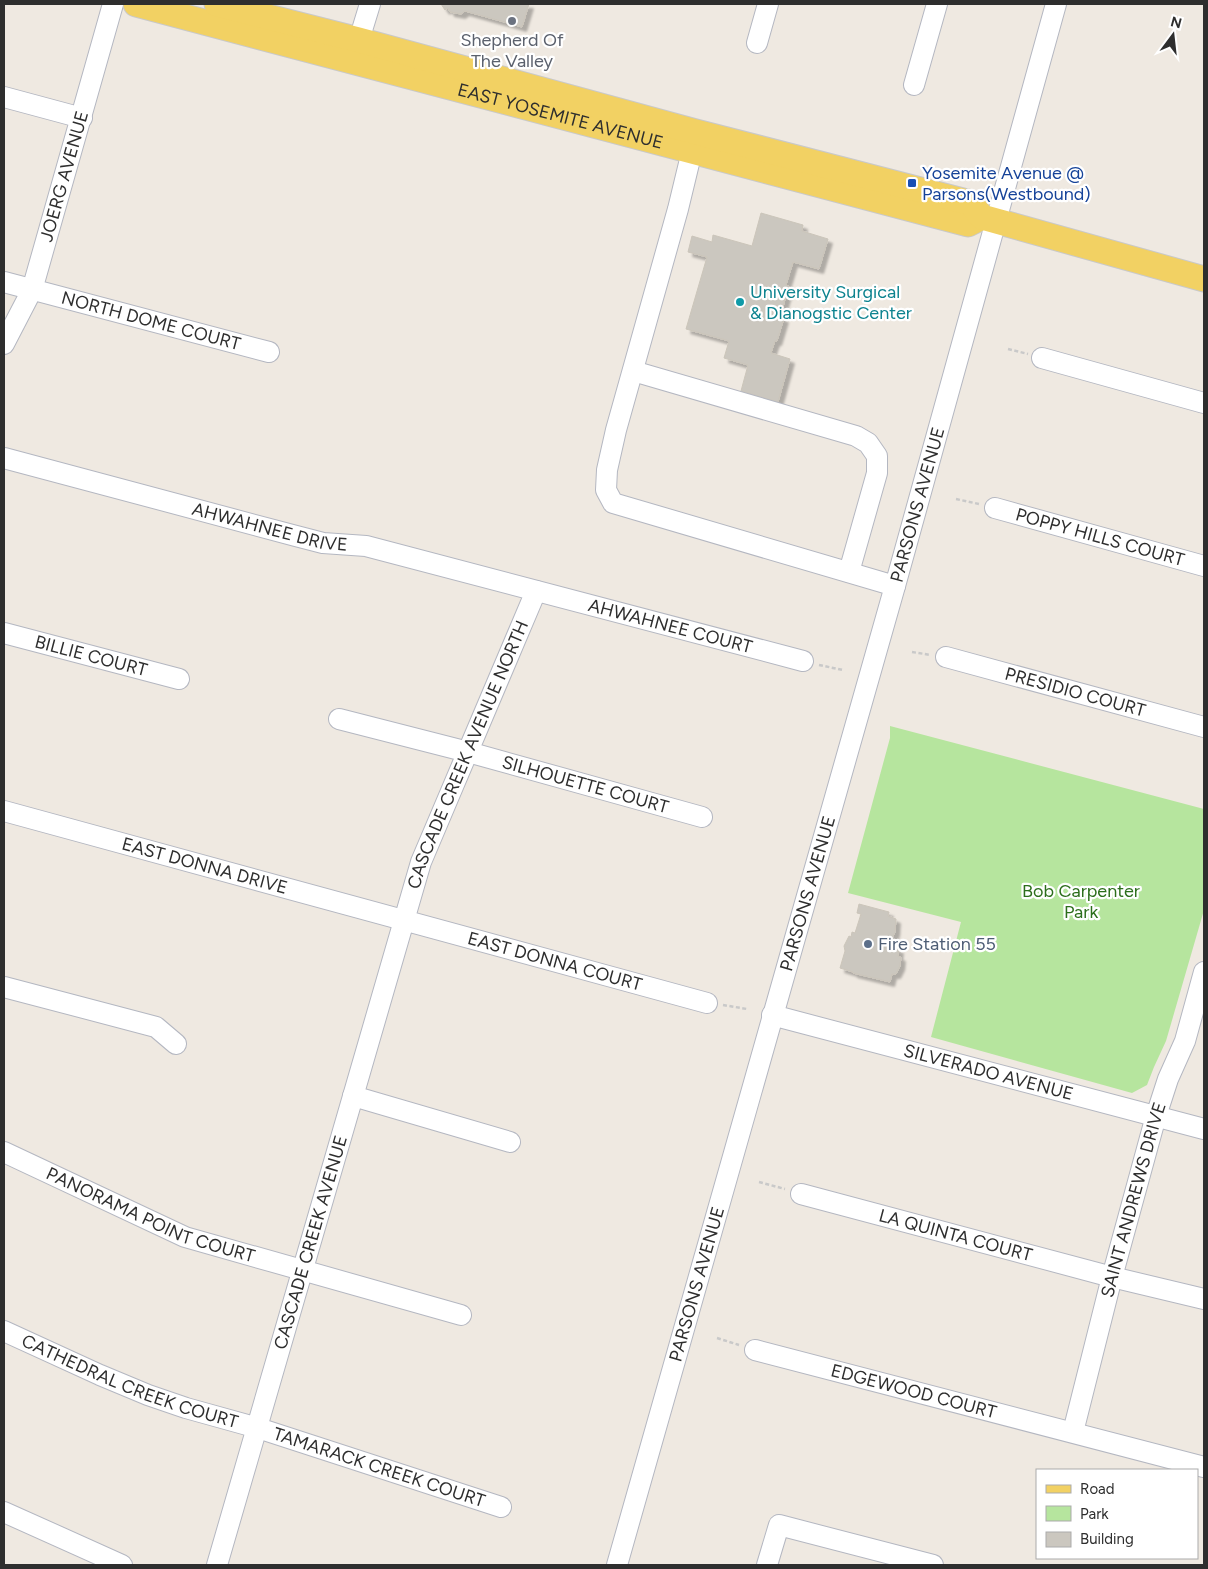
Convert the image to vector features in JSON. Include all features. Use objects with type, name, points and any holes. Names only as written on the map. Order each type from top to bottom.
[{"type":"main road","name":"EAST YOSEMITE AVENUE","points":[[136,4],[968,224],[989,219]]},
{"type":"main road","points":[[180,4],[207,11],[220,4]]},
{"type":"main road","name":"EAST YOSEMITE AVENUE","points":[[220,4],[696,132],[971,203],[989,219],[1204,279]]},
{"type":"main road","points":[[256,36],[269,28],[333,45],[349,46],[359,40]]},
{"type":"street","name":"JOERG AVENUE","points":[[4,344],[32,290],[113,4]]},
{"type":"street","points":[[359,40],[370,4]]},
{"type":"street","points":[[757,43],[768,4]]},
{"type":"street","points":[[914,85],[937,4]]},
{"type":"street","name":"PARSONS AVENUE","points":[[617,1565],[895,586],[989,219],[1056,4]]},
{"type":"street","points":[[4,97],[82,118]]},
{"type":"street","points":[[692,151],[678,209],[616,430],[607,470],[606,490],[613,503],[895,586]]},
{"type":"street","name":"NORTH DOME COURT","points":[[4,282],[269,352]]},
{"type":"street","points":[[1042,358],[1204,403]]},
{"type":"street","points":[[633,372],[807,421],[856,436],[868,443],[877,456],[877,473],[849,572]]},
{"type":"street","name":"AHWAHNEE DRIVE","points":[[4,458],[324,544],[366,546],[536,591]]},
{"type":"street","name":"POPPY HILLS COURT","points":[[995,508],[1204,566]]},
{"type":"street","name":"AHWAHNEE COURT","points":[[536,591],[803,661]]},
{"type":"street","name":"CASCADE CREEK AVENUE NORTH","points":[[404,920],[424,854],[536,591]]},
{"type":"street","name":"BILLIE COURT","points":[[4,632],[179,679]]},
{"type":"street","name":"PRESIDIO COURT","points":[[946,657],[1204,727]]},
{"type":"street","name":"SILHOUETTE COURT","points":[[339,719],[468,752],[702,817]]},
{"type":"street","name":"EAST DONNA DRIVE","points":[[4,811],[404,920]]},
{"type":"street","name":"EAST DONNA COURT","points":[[404,920],[707,1002]]},
{"type":"street","name":"CASCADE CREEK AVENUE","points":[[217,1565],[404,920]]},
{"type":"street","name":"SAINT ANDREWS DRIVE","points":[[1073,1432],[1112,1277],[1156,1116],[1168,1079],[1185,1041],[1204,972]]},
{"type":"street","points":[[4,987],[156,1027],[176,1044]]},
{"type":"street","name":"SILVERADO AVENUE","points":[[772,1015],[1204,1129]]},
{"type":"street","points":[[352,1096],[510,1142]]},
{"type":"street","name":"PANORAMA POINT COURT","points":[[4,1152],[185,1236],[461,1315]]},
{"type":"street","name":"LA QUINTA COURT","points":[[801,1194],[1112,1277],[1204,1299]]},
{"type":"street","name":"CATHEDRAL CREEK COURT","points":[[4,1331],[148,1395],[186,1408],[258,1428]]},
{"type":"street","name":"EDGEWOOD COURT","points":[[755,1350],[1204,1467]]},
{"type":"street","name":"TAMARACK CREEK COURT","points":[[258,1428],[501,1507]]},
{"type":"street","points":[[4,1512],[122,1565]]},
{"type":"street","points":[[767,1565],[779,1525],[933,1565]]},
{"type":"path","points":[[1008,349],[1042,358]]},
{"type":"path","points":[[956,499],[995,508]]},
{"type":"path","points":[[803,661],[843,670]]},
{"type":"path","points":[[707,1002],[747,1009]]},
{"type":"path","points":[[759,1182],[801,1194]]},
{"type":"path","points":[[717,1338],[755,1350]]},
{"type":"green space","name":"Bob Carpenter Park","points":[[890,726],[1204,809],[1204,910],[1166,1041],[1147,1085],[1132,1093],[931,1037],[961,922],[848,893],[890,738]]},
{"type":"building","name":"Shepherd Of The Valley","points":[[441,4],[529,4],[522,27],[465,11],[461,14],[450,12],[448,8],[445,10]]},
{"type":"building","name":"University Surgical & Dianogstic Center","points":[[761,213],[803,225],[802,231],[828,239],[819,269],[793,262],[786,285],[789,286],[780,317],[784,318],[771,353],[790,359],[778,402],[741,391],[748,365],[724,358],[729,341],[686,329],[707,257],[688,252],[692,236],[712,242],[713,235],[752,246]]},
{"type":"building","name":"Fire Station 55","points":[[859,904],[889,912],[888,916],[896,919],[895,932],[889,946],[899,949],[898,956],[901,957],[900,966],[896,974],[892,974],[890,982],[840,968],[845,951],[844,946],[849,936],[851,937],[852,932],[855,933],[861,914],[857,913]]},
{"type":"place","name":"Shepherd Of The Valley","points":[[512,21]]},
{"type":"place","name":"Yosemite Avenue @ Parsons(Westbound)","points":[[912,183]]},
{"type":"place","name":"University Surgical & Dianogstic Center","points":[[740,302]]},
{"type":"place","name":"Fire Station 55","points":[[868,944]]}]
